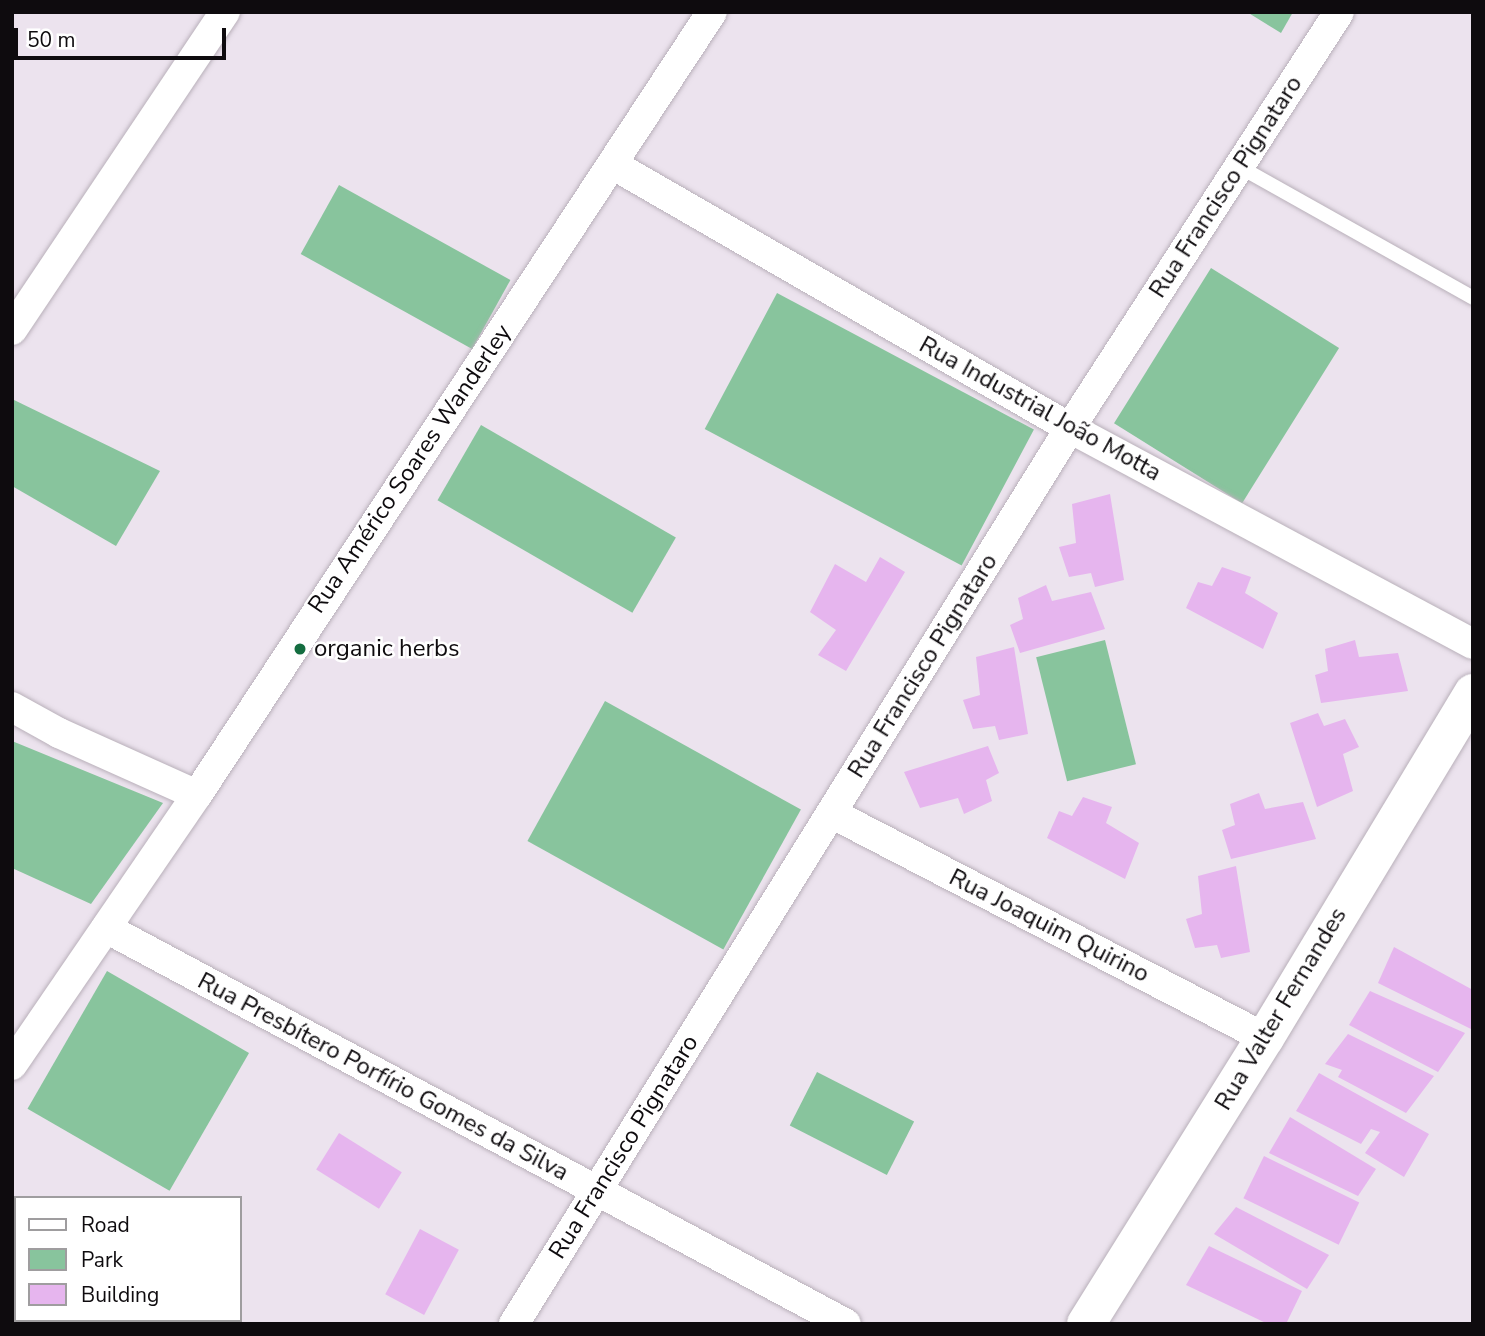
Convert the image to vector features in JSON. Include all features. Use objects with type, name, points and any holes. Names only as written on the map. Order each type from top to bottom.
[{"type":"main road","name":"Rua Valter Fernandes","points":[[1086,1324],[1265,1038],[1473,693]]},
{"type":"street","points":[[12,330],[225,12]]},
{"type":"street","name":"Rua Américo Soares Wanderley","points":[[12,1065],[197,795],[712,12]]},
{"type":"street","name":"Rua Francisco Pignataro","points":[[514,1324],[833,814],[1070,428],[1339,12]]},
{"type":"street","name":"Rua Industrial João Motta","points":[[612,164],[1070,428],[1473,644]]},
{"type":"street","points":[[12,707],[59,733],[197,795]]},
{"type":"street","name":"Rua Joaquim Quirino","points":[[833,814],[1265,1038]]},
{"type":"street","name":"Rua Presbítero Porfírio Gomes da Silva","points":[[106,928],[846,1324]]},
{"type":"lane","points":[[1240,167],[1473,298]]},
{"type":"green space","points":[[1247,12],[1293,12],[1281,33]]},
{"type":"green space","points":[[339,185],[510,280],[472,349],[301,254]]},
{"type":"green space","points":[[1211,268],[1339,348],[1242,503],[1114,423]]},
{"type":"green space","points":[[777,293],[1034,430],[962,566],[705,429]]},
{"type":"green space","points":[[12,399],[160,471],[116,546],[12,486]]},
{"type":"green space","points":[[481,425],[676,538],[632,613],[438,500]]},
{"type":"green space","points":[[1105,640],[1136,764],[1067,781],[1036,657]]},
{"type":"green space","points":[[605,701],[801,810],[723,950],[527,841]]},
{"type":"green space","points":[[12,741],[163,803],[91,904],[12,868]]},
{"type":"green space","points":[[107,971],[249,1053],[170,1191],[28,1109]]},
{"type":"green space","points":[[817,1072],[914,1121],[887,1175],[790,1125]]},
{"type":"building","points":[[1110,494],[1124,580],[1095,587],[1091,573],[1069,577],[1059,547],[1076,543],[1072,504]]},
{"type":"building","points":[[880,557],[905,572],[846,671],[818,655],[836,630],[810,612],[835,564],[866,582]]},
{"type":"building","points":[[1222,567],[1251,577],[1245,593],[1278,613],[1263,649],[1186,608],[1198,582],[1212,586]]},
{"type":"building","points":[[1046,585],[1052,601],[1091,592],[1105,629],[1020,653],[1010,625],[1023,619],[1018,598]]},
{"type":"building","points":[[1355,640],[1359,657],[1398,653],[1408,691],[1321,703],[1315,675],[1328,671],[1325,649]]},
{"type":"building","points":[[1014,647],[1028,734],[999,740],[995,726],[973,729],[963,700],[980,695],[976,657]]},
{"type":"building","points":[[1318,713],[1324,726],[1345,719],[1359,747],[1343,754],[1353,791],[1317,807],[1290,723]]},
{"type":"building","points":[[988,746],[999,773],[986,780],[992,801],[964,814],[958,798],[920,808],[904,772]]},
{"type":"building","points":[[1259,793],[1265,809],[1303,802],[1316,839],[1231,859],[1222,830],[1235,825],[1230,804]]},
{"type":"building","points":[[1083,797],[1112,807],[1106,823],[1139,843],[1125,879],[1047,838],[1059,811],[1072,816]]},
{"type":"building","points":[[1236,866],[1250,952],[1221,958],[1217,945],[1195,948],[1186,919],[1202,914],[1198,876]]},
{"type":"building","points":[[1394,947],[1473,990],[1473,1030],[1378,983]]},
{"type":"building","points":[[1370,991],[1465,1033],[1438,1072],[1349,1025]]},
{"type":"building","points":[[1348,1034],[1434,1076],[1406,1113],[1338,1077],[1342,1070],[1325,1064]]},
{"type":"building","points":[[1319,1073],[1429,1134],[1404,1177],[1365,1153],[1380,1132],[1371,1129],[1361,1144],[1296,1111]]},
{"type":"building","points":[[1290,1117],[1376,1169],[1358,1196],[1269,1153]]},
{"type":"building","points":[[339,1133],[402,1172],[379,1209],[316,1169]]},
{"type":"building","points":[[1264,1156],[1359,1202],[1339,1245],[1243,1198]]},
{"type":"building","points":[[1236,1207],[1329,1255],[1307,1289],[1214,1234]]},
{"type":"building","points":[[420,1229],[459,1250],[424,1315],[385,1294]]},
{"type":"building","points":[[1209,1246],[1302,1291],[1286,1324],[1268,1324],[1186,1285]]},
{"type":"place","name":"organic herbs","points":[[300,649]]}]
